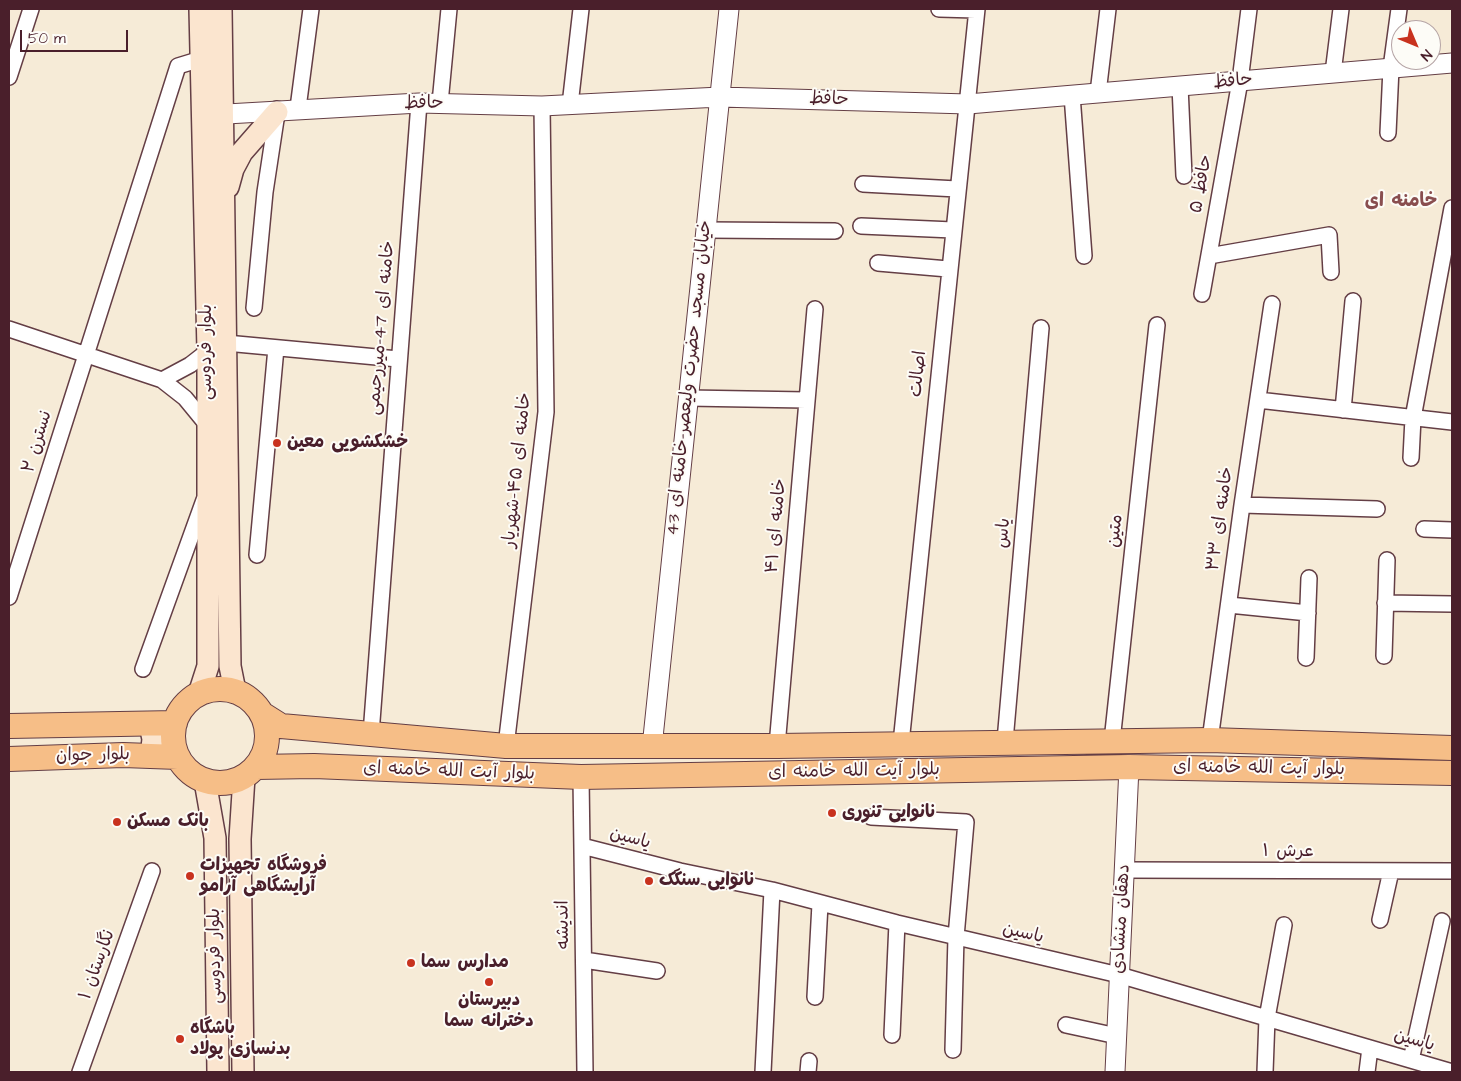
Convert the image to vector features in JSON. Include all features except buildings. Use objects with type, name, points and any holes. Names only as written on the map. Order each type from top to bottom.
[{"type":"main road","name":"بلوار فردوسی","points":[[199,694],[208,666],[208,426],[217,347],[224,205],[213,115],[201,59],[200,9]]},
{"type":"main road","name":"بلوار فردوسی","points":[[221,9],[213,115],[217,347],[230,666],[235,691]]},
{"type":"main road","points":[[224,205],[233,170],[242,152],[277,112]]},
{"type":"main road","points":[[217,689],[235,691],[251,700],[262,714],[266,723],[267,742],[265,751],[250,772],[221,784],[205,781],[189,772],[178,757],[173,740],[175,723],[187,703],[199,694],[217,689]]},
{"type":"main road","name":"بلوار آیت الله خامنه ای","points":[[262,714],[281,726],[506,746],[777,746],[1004,741],[1210,740],[1452,748]]},
{"type":"main road","points":[[145,723],[151,730],[154,739],[148,756]]},
{"type":"main road","name":"بلوار جوان","points":[[9,726],[175,723]]},
{"type":"main road","points":[[314,766],[309,758],[306,741],[312,732],[322,730]]},
{"type":"main road","name":"بلوار جوان","points":[[9,759],[178,757]]},
{"type":"main road","name":"بلوار آیت الله خامنه ای","points":[[250,772],[314,766],[581,777],[1129,767],[1452,773]]},
{"type":"main road","name":"بلوار فردوسی","points":[[243,1072],[240,839],[250,772]]},
{"type":"main road","name":"بلوار فردوسی","points":[[205,781],[215,838],[218,1072]]},
{"type":"street","points":[[9,77],[31,9]]},
{"type":"street","points":[[298,108],[312,9]]},
{"type":"street","points":[[440,103],[449,9]]},
{"type":"street","points":[[570,105],[581,9]]},
{"type":"street","name":"خیابان مسجد حضرت ولیعصر-خامنه ای 43","points":[[652,747],[729,9]]},
{"type":"street","points":[[938,9],[976,10]]},
{"type":"street","points":[[1098,93],[1108,9]]},
{"type":"street","name":"حافظ ۵","points":[[1202,294],[1240,81],[1249,9]]},
{"type":"street","points":[[1333,73],[1341,9]]},
{"type":"street","name":"اصالت","points":[[901,743],[952,230],[968,104],[976,10]]},
{"type":"street","name":"نسترن ۲","points":[[9,597],[178,66],[201,59]]},
{"type":"street","points":[[1388,133],[1391,68]]},
{"type":"street","name":"حافظ","points":[[213,115],[277,112],[298,108],[440,103],[542,106],[720,97],[968,104],[1391,68]]},
{"type":"street","points":[[1180,86],[1184,176]]},
{"type":"street","points":[[1072,95],[1084,256]]},
{"type":"street","name":"خامنه ای 47-میررحیمی","points":[[371,734],[398,359],[419,104]]},
{"type":"street","name":"خامنه ای ۴۵-شهریار","points":[[506,746],[546,412],[542,106]]},
{"type":"street","points":[[254,308],[265,192],[277,112]]},
{"type":"street","points":[[863,184],[957,189]]},
{"type":"street","points":[[1411,458],[1413,418],[1452,208]]},
{"type":"street","points":[[861,226],[952,230]]},
{"type":"street","points":[[706,230],[835,231]]},
{"type":"street","points":[[1209,256],[1329,235],[1331,272]]},
{"type":"street","points":[[878,263],[948,269]]},
{"type":"street","points":[[1343,410],[1353,301]]},
{"type":"street","name":"خامنه ای ۳۳","points":[[1210,740],[1272,304]]},
{"type":"street","name":"خامنه ای ۴۱","points":[[777,746],[815,309]]},
{"type":"street","name":"متین","points":[[1112,740],[1157,325]]},
{"type":"street","name":"یاس","points":[[1004,741],[1041,328]]},
{"type":"street","points":[[9,329],[162,380],[185,398],[208,426]]},
{"type":"street","points":[[162,380],[190,365],[217,347],[276,348],[398,359]]},
{"type":"street","points":[[257,555],[276,348]]},
{"type":"street","points":[[688,398],[806,400]]},
{"type":"street","points":[[1258,400],[1452,422]]},
{"type":"street","points":[[143,669],[208,489]]},
{"type":"street","points":[[1242,505],[1377,509]]},
{"type":"street","points":[[1424,529],[1452,530]]},
{"type":"street","points":[[1384,656],[1387,560]]},
{"type":"street","points":[[1306,658],[1309,578]]},
{"type":"street","points":[[1385,603],[1452,604]]},
{"type":"street","points":[[1229,606],[1308,612]]},
{"type":"street","name":"دهقان منشادی","points":[[1115,1072],[1129,767]]},
{"type":"street","name":"اندیشه","points":[[581,777],[585,1072]]},
{"type":"street","points":[[871,817],[966,822],[956,937],[953,1050]]},
{"type":"street","name":"یاسین","points":[[582,846],[680,871],[772,890],[897,923],[1120,975],[1411,1060],[1432,1069],[1452,1072]]},
{"type":"street","name":"عرش ۱","points":[[1124,870],[1452,871]]},
{"type":"street","name":"نگارستان ۱","points":[[80,1072],[152,871]]},
{"type":"street","points":[[1380,920],[1391,871]]},
{"type":"street","points":[[763,1072],[772,890]]},
{"type":"street","points":[[815,997],[820,904]]},
{"type":"street","points":[[1411,1060],[1442,920]]},
{"type":"street","points":[[892,1035],[897,923]]},
{"type":"street","points":[[1265,1072],[1267,1018],[1284,925]]},
{"type":"street","points":[[584,960],[657,971]]},
{"type":"street","points":[[1066,1025],[1117,1036]]},
{"type":"street","points":[[1367,1072],[1370,1048]]},
{"type":"place","name":"خشکشویی معین","points":[[277,443]]},
{"type":"place","name":"نانوایی تنوری","points":[[832,813]]},
{"type":"place","name":"بانک مسکن","points":[[117,822]]},
{"type":"place","name":"فروشگاه تجهیزات آرایشگاهی آرامو","points":[[190,876]]},
{"type":"place","name":"نانوایی سنگک","points":[[649,881]]},
{"type":"place","name":"مدارس سما","points":[[411,963]]},
{"type":"place","name":"دبیرستان دخترانه سما","points":[[489,982]]},
{"type":"place","name":"باشگاه بدنسازی پولاد","points":[[180,1039]]},
{"type":"district","name":"خامنه ای","points":[[1401,202]]}]
